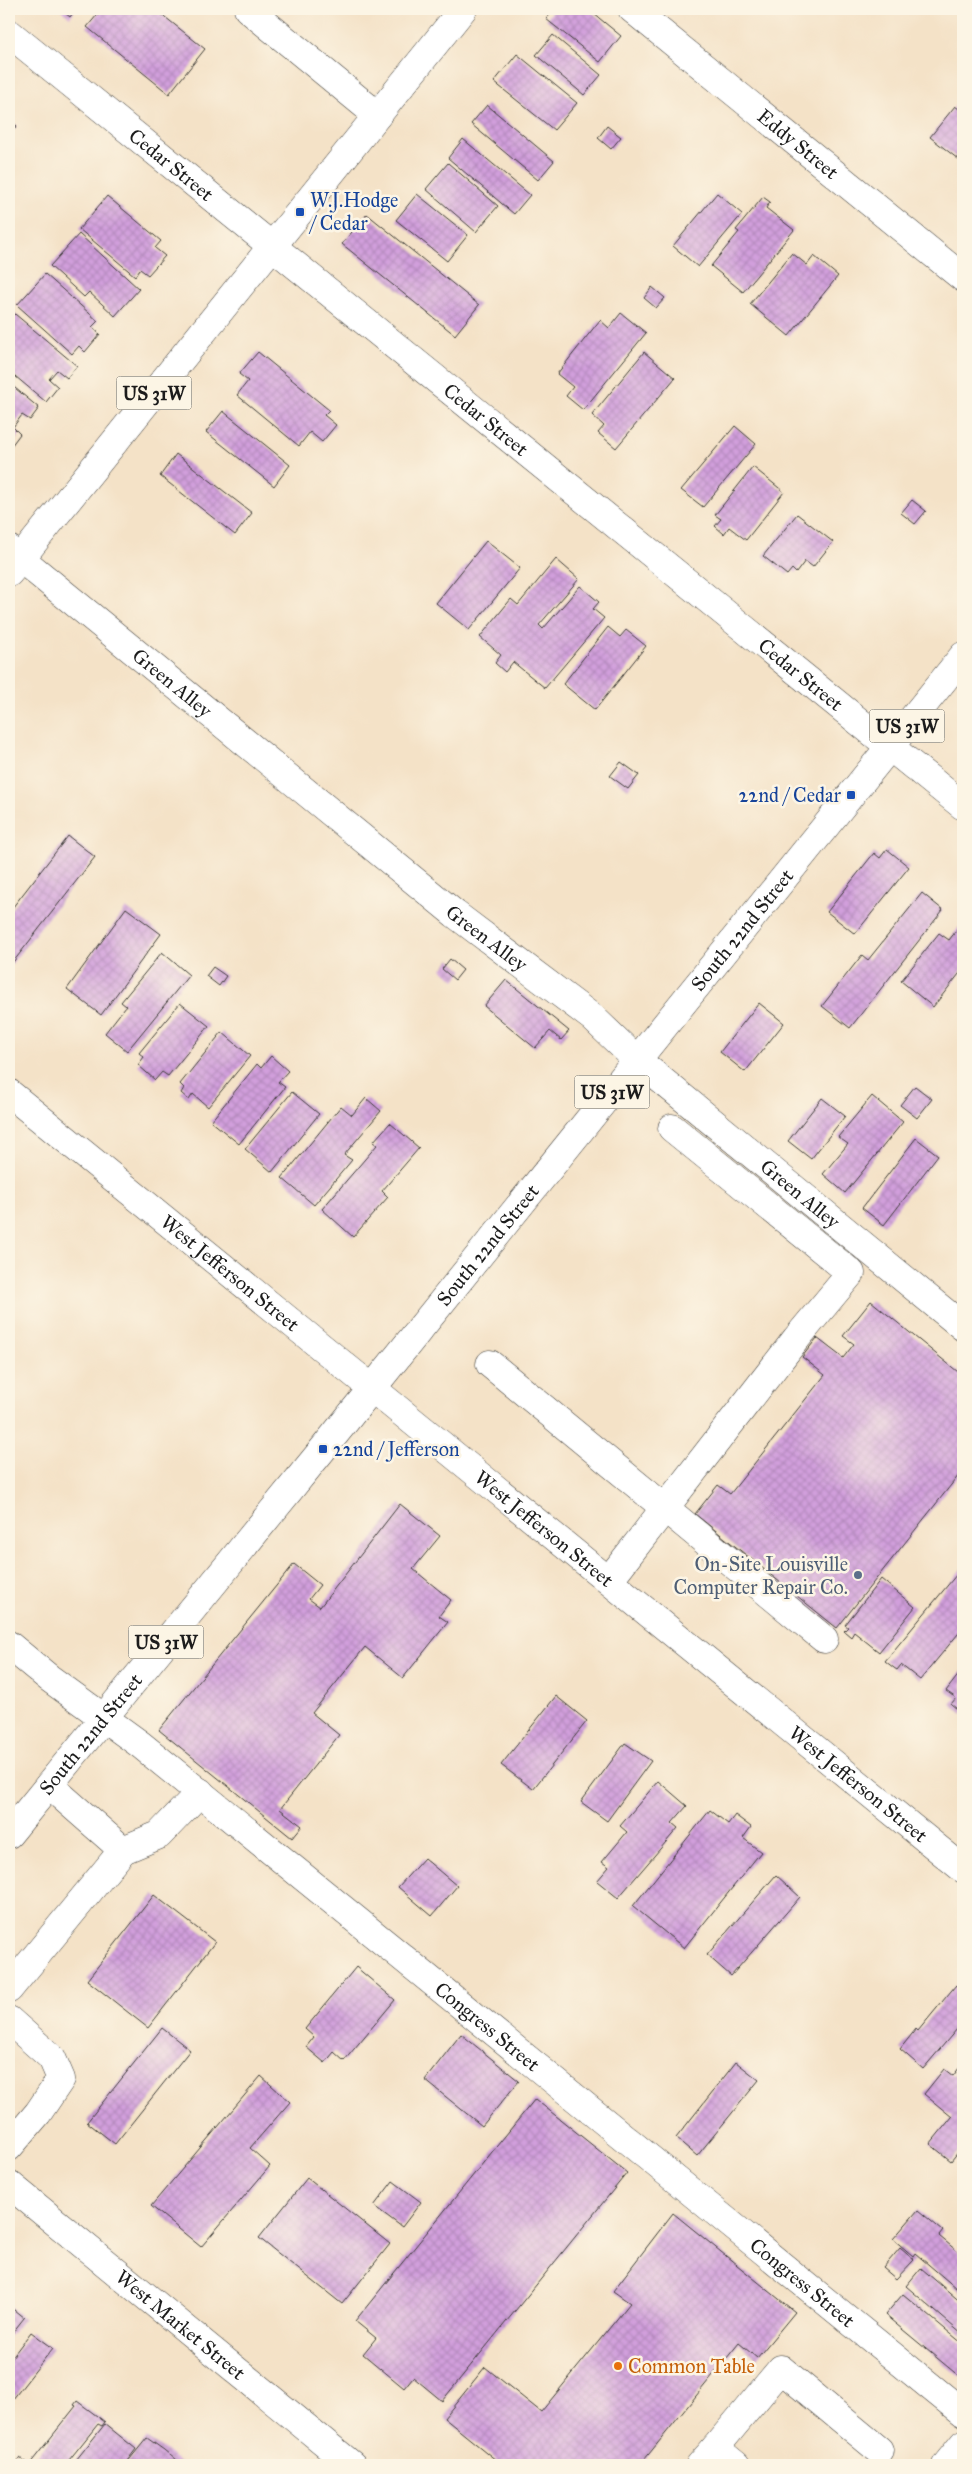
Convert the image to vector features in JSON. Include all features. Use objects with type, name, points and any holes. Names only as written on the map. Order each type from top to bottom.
[{"type":"street","points":[[248,9],[378,115]]},
{"type":"street","name":"US 31W","points":[[13,560],[272,247],[463,9]]},
{"type":"street","name":"Eddy Street","points":[[632,9],[963,278]]},
{"type":"street","name":"Cedar Street","points":[[9,33],[963,806]]},
{"type":"street","name":"Green Alley","points":[[13,560],[455,914],[593,1018],[637,1060],[963,1328]]},
{"type":"street","name":"South 22nd Street","points":[[9,1834],[963,656]]},
{"type":"street","name":"West Jefferson Street","points":[[9,1093],[963,1869]]},
{"type":"street","points":[[610,1580],[796,1339],[851,1273],[672,1128]]},
{"type":"street","points":[[490,1364],[824,1638]]},
{"type":"street","name":"Congress Street","points":[[9,1645],[200,1792],[963,2412]]},
{"type":"street","points":[[48,1785],[123,1850]]},
{"type":"street","points":[[9,1989],[123,1850],[159,1835],[200,1792]]},
{"type":"street","points":[[9,2020],[52,2058],[61,2079],[38,2113],[9,2147]]},
{"type":"street","name":"West Market Street","points":[[9,2184],[352,2465]]},
{"type":"street","points":[[736,2465],[707,2456],[781,2369],[879,2450]]},
{"type":"street","points":[[946,2465],[963,2444]]},
{"type":"building","points":[[60,9],[76,9],[70,17]]},
{"type":"building","points":[[102,9],[155,9],[205,49],[169,94],[87,27]]},
{"type":"building","points":[[555,9],[588,9],[621,36],[600,62],[546,19]]},
{"type":"building","points":[[553,35],[601,75],[584,95],[536,55]]},
{"type":"building","points":[[517,54],[577,103],[554,130],[494,82]]},
{"type":"building","points":[[487,105],[554,161],[538,180],[471,124]]},
{"type":"building","points":[[955,106],[963,112],[963,163],[930,137]]},
{"type":"building","points":[[9,119],[17,126],[9,135]]},
{"type":"building","points":[[607,126],[621,137],[611,149],[598,138]]},
{"type":"building","points":[[463,139],[530,195],[514,214],[448,158]]},
{"type":"building","points":[[448,163],[498,206],[476,232],[426,189]]},
{"type":"building","points":[[717,193],[742,214],[698,267],[673,246]]},
{"type":"building","points":[[417,194],[468,235],[447,261],[396,220]]},
{"type":"building","points":[[107,196],[161,241],[155,248],[165,256],[148,275],[140,269],[135,276],[79,229]]},
{"type":"building","points":[[763,197],[770,202],[766,208],[794,230],[743,292],[711,266],[739,232],[736,230]]},
{"type":"building","points":[[367,214],[479,305],[455,335],[342,244]]},
{"type":"building","points":[[79,234],[139,289],[115,316],[89,292],[84,297],[50,266]]},
{"type":"building","points":[[792,253],[807,265],[814,256],[838,276],[789,336],[750,304]]},
{"type":"building","points":[[45,274],[98,321],[92,327],[100,334],[85,352],[79,346],[72,354],[17,305]]},
{"type":"building","points":[[652,287],[665,298],[656,308],[644,298]]},
{"type":"building","points":[[9,309],[77,366],[67,378],[57,370],[49,379],[58,387],[46,402],[9,371]]},
{"type":"building","points":[[621,313],[646,333],[583,410],[566,396],[573,387],[557,374],[600,320],[609,328]]},
{"type":"building","points":[[258,352],[329,410],[324,415],[336,425],[322,442],[310,432],[299,446],[237,395],[248,381],[239,374]]},
{"type":"building","points":[[644,352],[675,378],[616,448],[598,433],[604,426],[592,415]]},
{"type":"building","points":[[9,383],[39,408],[30,420],[22,415],[13,427],[20,434],[11,446],[9,444]]},
{"type":"building","points":[[223,411],[290,465],[274,486],[206,432]]},
{"type":"building","points":[[735,426],[756,444],[703,507],[681,490]]},
{"type":"building","points":[[176,454],[252,513],[235,535],[160,476]]},
{"type":"building","points":[[753,467],[784,492],[746,540],[729,527],[724,534],[715,526],[721,519],[715,515]]},
{"type":"building","points":[[912,500],[926,511],[915,524],[901,513]]},
{"type":"building","points":[[797,514],[833,542],[813,567],[805,561],[796,573],[792,569],[787,575],[763,556]]},
{"type":"building","points":[[486,541],[520,568],[469,630],[436,603]]},
{"type":"building","points":[[556,559],[579,579],[539,625],[543,629],[580,586],[599,602],[593,609],[604,618],[545,688],[513,662],[505,672],[495,663],[501,655],[480,637],[511,599],[518,605]]},
{"type":"building","points":[[608,627],[620,637],[626,630],[646,646],[595,710],[563,684]]},
{"type":"building","points":[[621,762],[639,775],[628,789],[610,776]]},
{"type":"building","points":[[68,836],[95,857],[10,966],[9,912]]},
{"type":"building","points":[[887,849],[909,867],[855,934],[827,912],[874,853],[880,858]]},
{"type":"building","points":[[922,893],[943,910],[850,1028],[822,1006],[862,955],[868,960]]},
{"type":"building","points":[[126,908],[161,934],[101,1015],[67,989]]},
{"type":"building","points":[[963,922],[963,969],[933,1007],[901,981],[939,933],[949,940]]},
{"type":"building","points":[[162,952],[189,975],[127,1051],[105,1033],[126,1006],[121,1002]]},
{"type":"building","points":[[450,959],[463,970],[455,980],[442,969]]},
{"type":"building","points":[[213,967],[226,976],[219,986],[206,976]]},
{"type":"building","points":[[506,980],[569,1031],[561,1040],[550,1031],[535,1048],[484,1006]]},
{"type":"building","points":[[180,1003],[209,1026],[168,1076],[162,1072],[155,1080],[138,1065],[144,1057],[139,1053]]},
{"type":"building","points":[[759,1003],[784,1023],[745,1072],[720,1052]]},
{"type":"building","points":[[222,1032],[250,1056],[208,1107],[193,1094],[189,1100],[181,1093],[184,1088],[180,1084]]},
{"type":"building","points":[[271,1056],[288,1071],[278,1082],[285,1087],[239,1144],[211,1121],[257,1064],[261,1068]]},
{"type":"building","points":[[915,1086],[932,1099],[917,1118],[900,1105]]},
{"type":"building","points":[[292,1092],[319,1114],[272,1172],[245,1149]]},
{"type":"building","points":[[872,1096],[903,1122],[845,1193],[823,1174],[848,1144],[838,1137]]},
{"type":"building","points":[[366,1098],[381,1111],[344,1155],[352,1160],[314,1205],[282,1178],[341,1106],[352,1115]]},
{"type":"building","points":[[822,1098],[845,1116],[811,1159],[788,1141]]},
{"type":"building","points":[[390,1123],[419,1148],[382,1191],[388,1197],[353,1237],[322,1209],[377,1145],[373,1142]]},
{"type":"building","points":[[916,1138],[938,1155],[884,1225],[862,1208]]},
{"type":"building","points":[[871,1301],[963,1376],[963,1470],[837,1628],[695,1514],[718,1485],[730,1494],[825,1375],[802,1357],[817,1338],[843,1358],[854,1344],[843,1336]]},
{"type":"building","points":[[400,1504],[440,1536],[413,1569],[451,1600],[439,1616],[448,1622],[403,1678],[365,1647],[312,1713],[339,1735],[280,1809],[302,1826],[292,1838],[159,1730],[294,1564],[320,1585],[309,1599],[320,1607]]},
{"type":"building","points":[[962,1568],[963,1628],[920,1680],[901,1665],[897,1670],[885,1661]]},
{"type":"building","points":[[881,1579],[915,1607],[879,1652],[854,1632],[851,1637],[844,1631],[848,1627],[845,1625]]},
{"type":"building","points":[[963,1669],[963,1714],[951,1704],[956,1698],[946,1691]]},
{"type":"building","points":[[556,1696],[587,1721],[533,1789],[501,1765]]},
{"type":"building","points":[[625,1743],[651,1761],[607,1821],[581,1802]]},
{"type":"building","points":[[658,1781],[687,1806],[672,1823],[678,1828],[618,1898],[597,1881],[609,1867],[602,1862],[627,1832],[620,1826]]},
{"type":"building","points":[[710,1810],[728,1824],[735,1815],[751,1827],[743,1838],[761,1852],[684,1948],[633,1906]]},
{"type":"building","points":[[424,1858],[457,1886],[432,1916],[398,1887]]},
{"type":"building","points":[[776,1875],[800,1897],[731,1976],[707,1955]]},
{"type":"building","points":[[154,1895],[215,1942],[148,2028],[87,1980]]},
{"type":"building","points":[[356,1967],[395,2000],[344,2061],[334,2052],[325,2063],[306,2047],[314,2037],[305,2029]]},
{"type":"building","points":[[956,1985],[963,1991],[963,2022],[923,2069],[900,2049],[916,2029],[918,2031]]},
{"type":"building","points":[[162,2028],[190,2050],[115,2144],[87,2122]]},
{"type":"building","points":[[461,2034],[519,2081],[482,2126],[425,2080]]},
{"type":"building","points":[[736,2062],[759,2080],[697,2156],[676,2138]]},
{"type":"building","points":[[963,2063],[963,2146],[951,2161],[930,2144],[952,2117],[924,2094],[944,2069],[953,2076]]},
{"type":"building","points":[[261,2076],[290,2102],[250,2148],[270,2166],[201,2247],[151,2206]]},
{"type":"building","points":[[535,2099],[627,2173],[442,2401],[413,2377],[404,2388],[363,2354],[376,2338],[355,2321]]},
{"type":"building","points":[[307,2178],[390,2244],[342,2304],[259,2238]]},
{"type":"building","points":[[393,2181],[421,2202],[402,2227],[374,2206]]},
{"type":"building","points":[[918,2210],[943,2231],[939,2236],[963,2256],[963,2294],[915,2253],[913,2256],[893,2239]]},
{"type":"building","points":[[673,2213],[795,2312],[757,2358],[739,2343],[640,2465],[502,2465],[444,2418],[485,2367],[541,2412],[630,2303],[613,2291]]},
{"type":"building","points":[[900,2248],[914,2260],[896,2279],[883,2268]]},
{"type":"building","points":[[921,2268],[963,2304],[963,2335],[906,2286]]},
{"type":"building","points":[[903,2294],[963,2344],[963,2374],[960,2377],[885,2315]]},
{"type":"building","points":[[9,2306],[24,2318],[9,2337]]},
{"type":"building","points":[[31,2332],[53,2348],[9,2404],[9,2361]]},
{"type":"building","points":[[77,2401],[105,2422],[102,2426],[98,2424],[65,2465],[29,2465],[76,2406],[74,2405]]},
{"type":"building","points":[[105,2424],[136,2449],[124,2465],[72,2465]]},
{"type":"building","points":[[147,2438],[164,2450],[182,2465],[125,2465]]},
{"type":"building","points":[[20,2458],[29,2465],[14,2465]]},
{"type":"place","name":"W.J.Hodge / Cedar","points":[[300,212]]},
{"type":"place","name":"22nd / Cedar","points":[[851,795]]},
{"type":"place","name":"22nd / Jefferson","points":[[323,1449]]},
{"type":"place","name":"On-Site Louisville Computer Repair Co.","points":[[858,1575]]},
{"type":"place","name":"Common Table","points":[[618,2366]]}]
